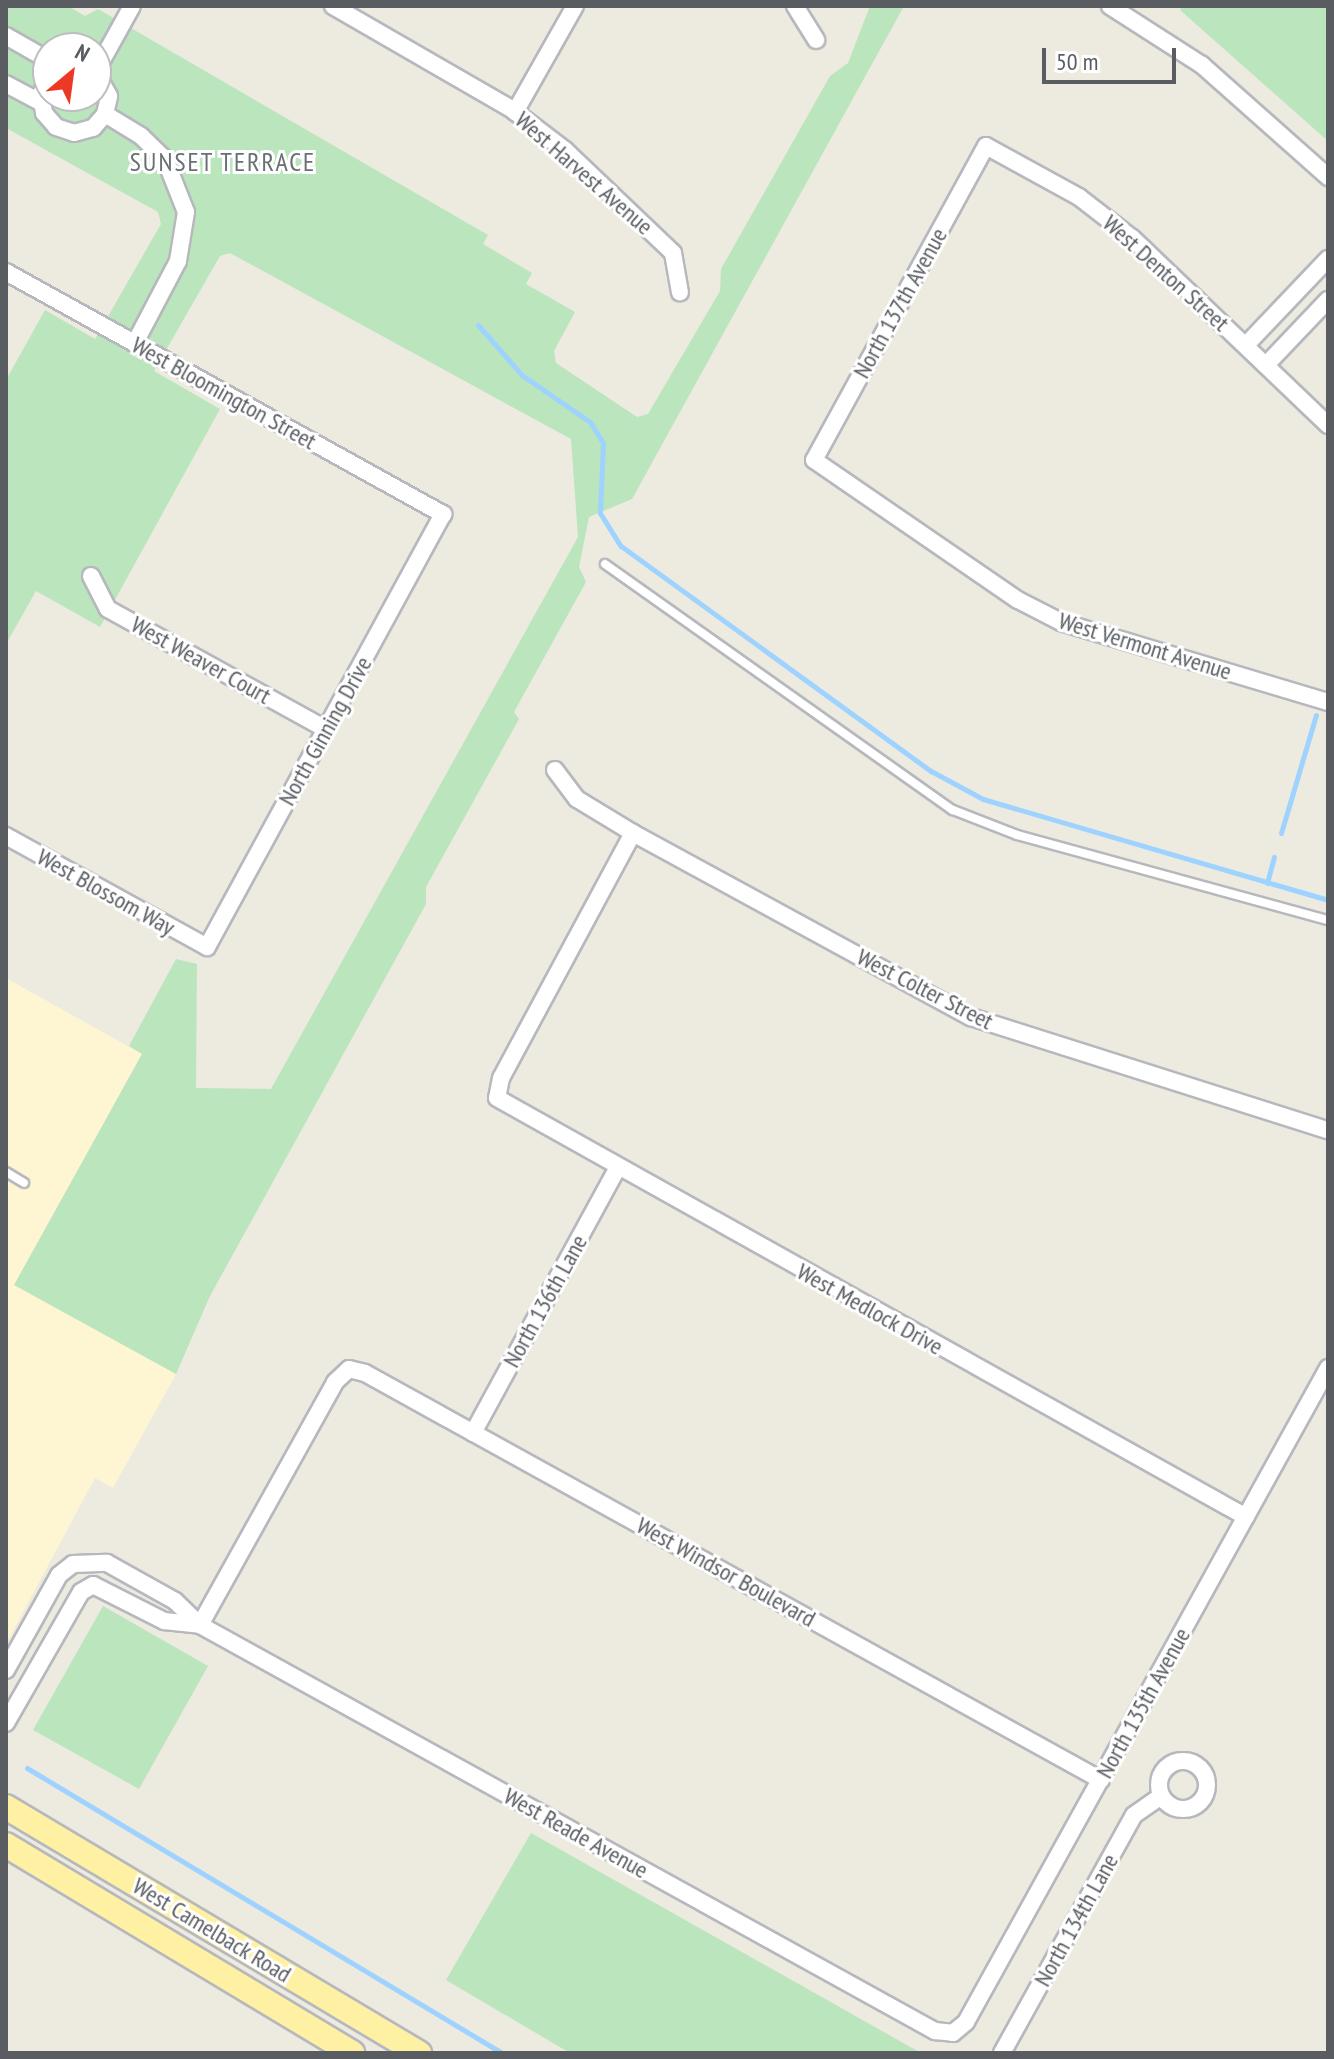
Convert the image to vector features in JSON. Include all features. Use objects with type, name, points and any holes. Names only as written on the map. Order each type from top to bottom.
[{"type":"main road","name":"West Camelback Road","points":[[6,1807],[419,2053]]},
{"type":"main road","name":"West Camelback Road","points":[[6,1845],[352,2053]]},
{"type":"street","points":[[112,43],[132,6]]},
{"type":"street","name":"West Harvest Avenue","points":[[333,6],[515,112],[614,193],[673,253],[680,292]]},
{"type":"street","points":[[515,112],[575,6]]},
{"type":"street","points":[[795,6],[816,40]]},
{"type":"street","points":[[1110,6],[1202,65],[1328,177]]},
{"type":"street","points":[[6,36],[32,51]]},
{"type":"street","points":[[6,84],[32,98]]},
{"type":"street","points":[[45,112],[49,121],[65,132],[93,128],[105,114],[141,136],[165,159],[186,212],[178,261],[135,343]]},
{"type":"street","name":"West Denton Street","points":[[986,146],[1079,197],[1132,238],[1328,425]]},
{"type":"street","name":"North 137th Avenue","points":[[814,460],[986,146]]},
{"type":"street","points":[[1246,345],[1328,259]]},
{"type":"street","name":"West Bloomington Street","points":[[6,272],[443,514]]},
{"type":"street","points":[[1266,365],[1327,301],[1305,283]]},
{"type":"street","name":"West Vermont Avenue","points":[[814,460],[1018,600],[1061,622],[1328,702]]},
{"type":"street","name":"North Ginning Drive","points":[[207,947],[443,514]]},
{"type":"street","name":"West Weaver Court","points":[[91,576],[108,609],[325,729]]},
{"type":"street","name":"West Colter Street","points":[[555,770],[577,799],[633,833],[971,1017],[1328,1130]]},
{"type":"street","name":"West Medlock Drive","points":[[633,833],[501,1078],[497,1098],[617,1169],[1246,1517]]},
{"type":"street","name":"West Blossom Way","points":[[6,836],[207,947]]},
{"type":"street","name":"North 136th Lane","points":[[473,1433],[617,1169]]},
{"type":"street","name":"North 135th Avenue","points":[[953,2033],[966,2022],[1328,1368]]},
{"type":"street","name":"West Windsor Boulevard","points":[[200,1625],[335,1382],[349,1369],[473,1433],[1101,1780]]},
{"type":"street","points":[[6,1670],[59,1575],[90,1560],[93,1585],[81,1592],[6,1723]]},
{"type":"street","name":"West Reade Avenue","points":[[90,1560],[158,1591],[200,1625],[935,2031],[953,2033]]},
{"type":"street","name":"West Reade Avenue","points":[[93,1585],[164,1621],[200,1625]]},
{"type":"street","points":[[147,1612],[158,1591]]},
{"type":"street","name":"North 134th Lane","points":[[1002,2053],[1134,1815],[1161,1796]]},
{"type":"lane","points":[[605,564],[953,810],[1017,835],[1328,920]]},
{"type":"lane","points":[[6,1172],[24,1183]]},
{"type":"shaded area","points":[[6,978],[142,1054],[15,1285],[176,1374],[113,1488],[95,1478],[6,1644]]},
{"type":"green space","points":[[6,6],[68,6],[85,16],[98,9],[488,235],[483,244],[532,273],[526,284],[575,312],[554,351],[556,363],[637,417],[648,414],[720,291],[721,269],[830,76],[848,63],[870,6],[904,6],[632,499],[589,517],[579,567],[586,582],[514,712],[519,719],[426,887],[426,904],[210,1296],[176,1374],[14,1285],[142,1054],[129,1046],[176,959],[197,964],[196,1088],[271,1089],[578,537],[571,439],[230,253],[220,256],[154,371],[220,409],[100,627],[36,591],[6,644],[6,380],[45,310],[95,339],[161,224],[158,212],[6,128]]},
{"type":"green space","points":[[1183,6],[1328,6],[1328,141],[1180,10]]},
{"type":"green space","points":[[103,1606],[208,1666],[139,1789],[33,1730]]},
{"type":"green space","points":[[531,1833],[921,2053],[570,2053],[446,1980]]},
{"type":"waterway","points":[[478,325],[522,375],[590,422],[603,443],[600,513],[621,546],[931,771],[983,799],[1328,900]]},
{"type":"waterway","points":[[1281,833],[1316,715]]},
{"type":"waterway","points":[[1267,883],[1274,857]]},
{"type":"waterway","points":[[27,1768],[502,2053]]},
{"type":"district","name":"SUNSET TERRACE","points":[[223,162]]}]
